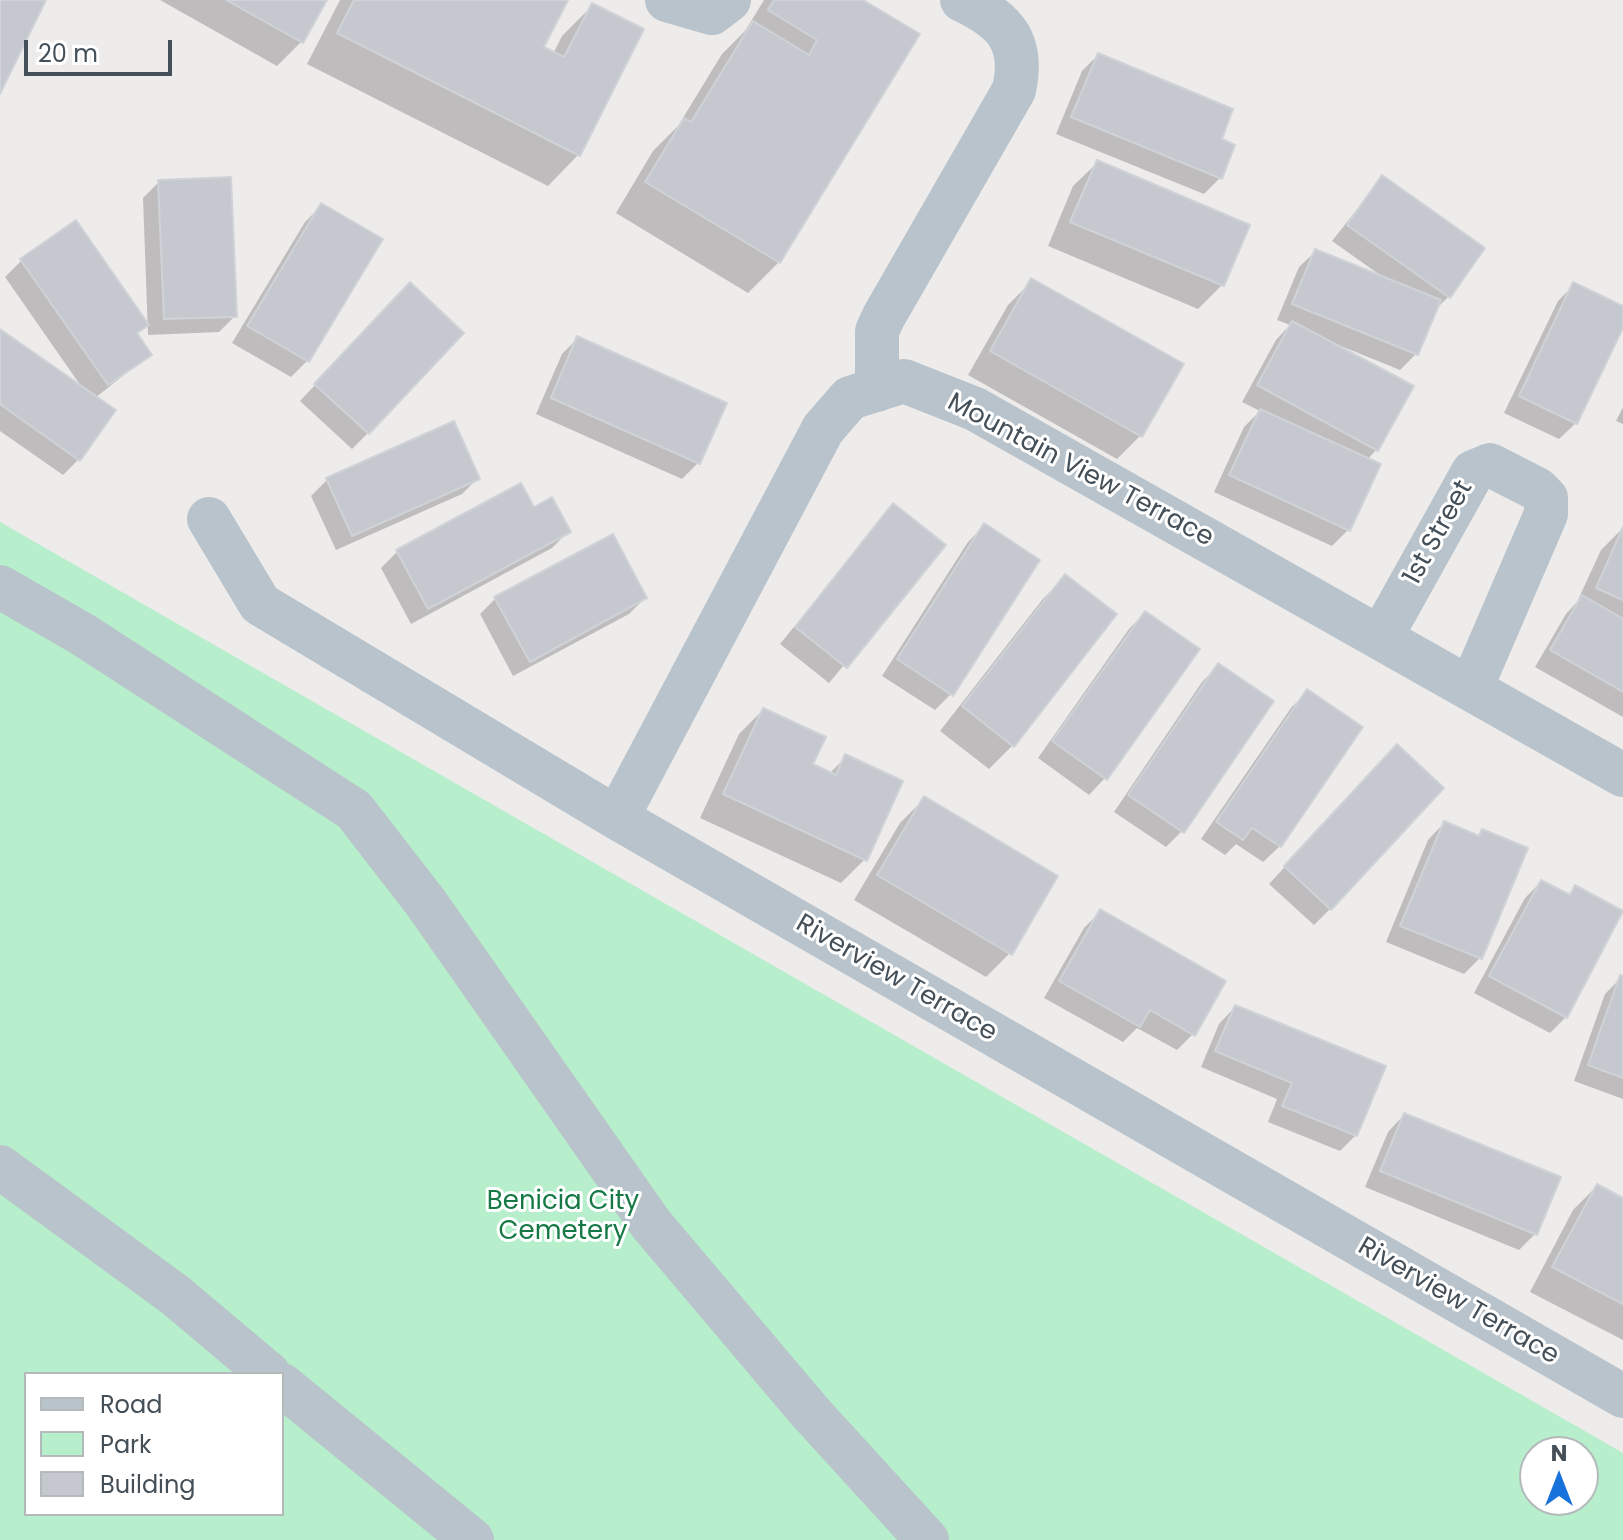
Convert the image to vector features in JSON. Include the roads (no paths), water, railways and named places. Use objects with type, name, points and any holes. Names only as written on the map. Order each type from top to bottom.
[{"type":"street","points":[[667,0],[712,13],[729,0]]},
{"type":"street","points":[[877,390],[877,331],[1014,90],[1018,59],[1007,32],[995,16],[962,0]]},
{"type":"street","name":"Mountain View Terrace","points":[[617,818],[823,429],[850,398],[904,381],[975,409],[1623,775]]},
{"type":"street","name":"1st Street","points":[[1381,637],[1473,472],[1490,465],[1537,489],[1546,498],[1546,514],[1471,688]]},
{"type":"street","name":"Riverview Terrace","points":[[209,519],[260,604],[617,818],[1623,1396]]},
{"type":"street","points":[[0,587],[82,634],[354,810],[426,903],[651,1224],[810,1412],[927,1540]]},
{"type":"street","points":[[0,1167],[175,1295],[267,1372]]},
{"type":"street","points":[[284,1387],[472,1540]]},
{"type":"park label","name":"Benicia City Cemetery","points":[[563,1217]]}]
